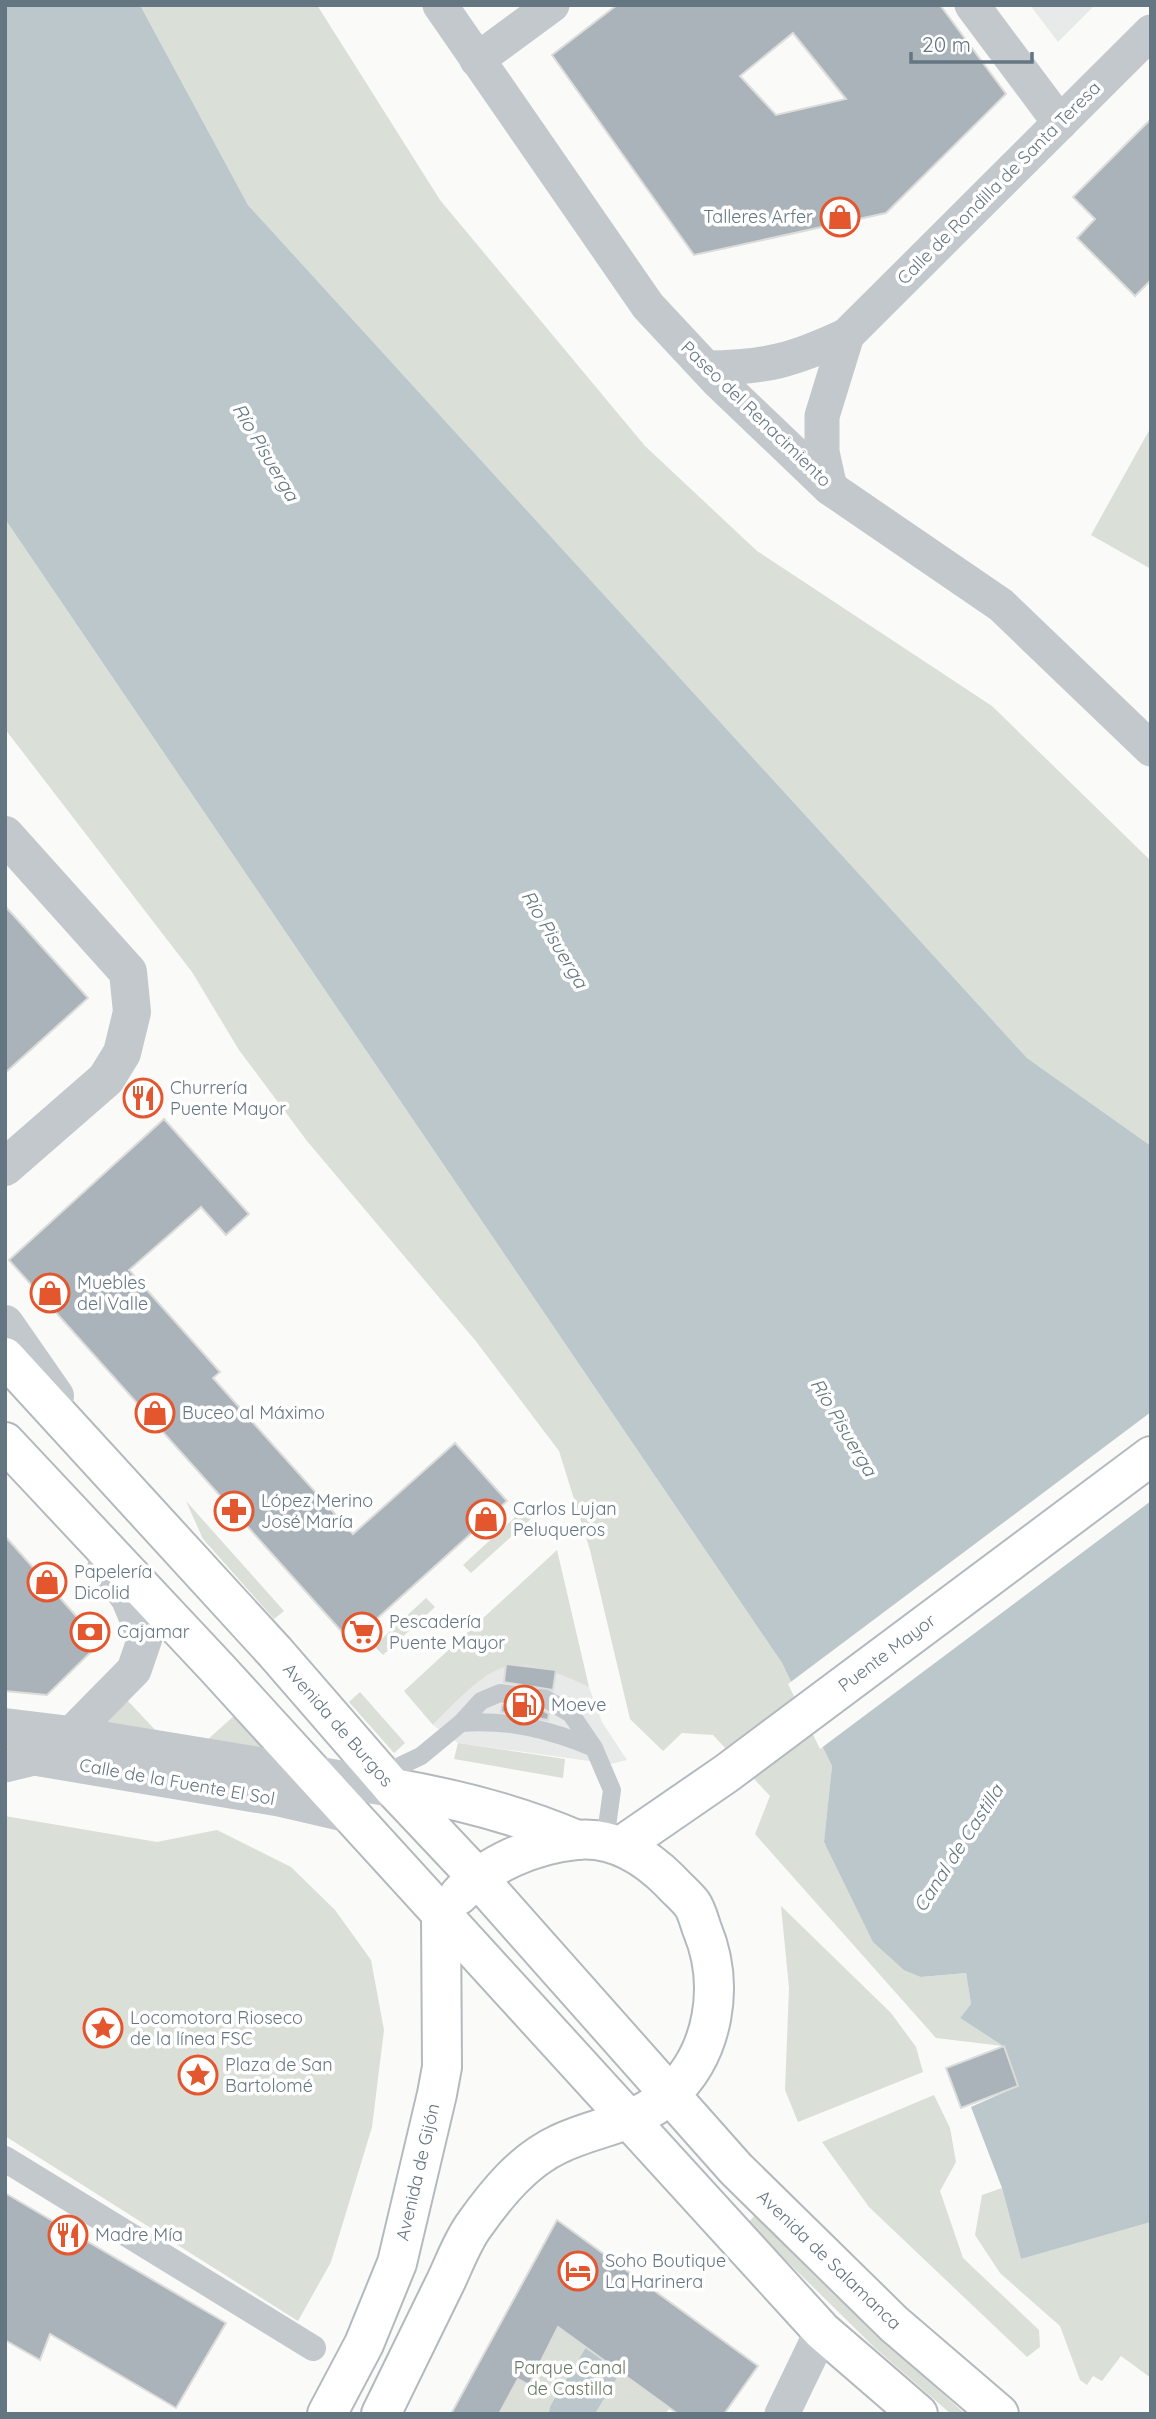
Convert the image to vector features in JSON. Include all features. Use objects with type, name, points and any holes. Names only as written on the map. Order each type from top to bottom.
[{"type":"main road","name":"Avenida de Burgos","points":[[5,1357],[670,2094]]},
{"type":"main road","points":[[5,1442],[316,1777],[822,2331],[918,2414]]},
{"type":"main road","name":"Puente Mayor","points":[[476,1876],[511,1859],[601,1842],[727,1773],[1151,1456]]},
{"type":"main road","points":[[381,2414],[473,2225],[519,2171],[558,2144],[628,2121],[670,2094],[692,2064],[709,2031],[716,1997],[710,1948],[693,1905],[668,1879],[638,1855],[459,1800],[387,1782]]},
{"type":"main road","points":[[441,1915],[476,1876]]},
{"type":"main road","name":"Avenida de Gijón","points":[[327,2414],[364,2344],[397,2263],[437,2094],[442,2067],[441,1915]]},
{"type":"main road","name":"Avenida de Salamanca","points":[[670,2094],[752,2185],[894,2324],[999,2414]]},
{"type":"street","name":"Paseo del Renacimiento","points":[[440,5],[648,306],[706,368],[830,488],[1001,605],[1151,749]]},
{"type":"street","points":[[477,60],[552,5]]},
{"type":"street","points":[[972,5],[1060,123]]},
{"type":"street","name":"Calle de Rondilla de Santa Teresa","points":[[706,368],[773,365],[847,335],[1151,32]]},
{"type":"street","name":"Calle de Rondilla de Santa Teresa","points":[[830,488],[822,452],[822,415],[847,335]]},
{"type":"street","points":[[5,835],[128,972],[132,1012],[122,1053],[106,1079],[5,1167]]},
{"type":"street","points":[[5,1324],[87,1445]]},
{"type":"street","name":"Calle de la Fuente El Sol","points":[[47,1487],[128,1598],[145,1638],[134,1670],[70,1734]]},
{"type":"street","name":"Calle de la Fuente El Sol","points":[[5,1727],[70,1734],[316,1777],[387,1782]]},
{"type":"street","name":"Calle de la Fuente El Sol","points":[[5,1765],[34,1758],[279,1799],[348,1815]]},
{"type":"street","points":[[5,2159],[313,2348]]},
{"type":"street","points":[[782,2414],[822,2331]]},
{"type":"lane","points":[[387,1782],[460,1723],[481,1701],[500,1693],[546,1699],[570,1714],[594,1748],[612,1790],[601,1842]]},
{"type":"lane","points":[[460,1723],[509,1724],[551,1730],[594,1748]]},
{"type":"shaded area","points":[[1030,5],[1095,5],[1058,42]]},
{"type":"shaded area","name":"Moeve","points":[[506,1664],[556,1670],[589,1687],[602,1722],[627,1760],[611,1764],[458,1743],[433,1725],[477,1680]]},
{"type":"green space","points":[[140,5],[317,5],[440,200],[645,446],[757,551],[992,706],[1151,861],[1151,1146],[1027,1058],[248,205]]},
{"type":"green space","points":[[1151,427],[1151,569],[1091,535]]},
{"type":"green space","points":[[5,519],[782,1663],[832,1766],[824,1843],[921,1977],[966,1973],[971,2004],[960,2018],[1003,2046],[936,2038],[755,1834],[770,1796],[713,1735],[682,1733],[663,1751],[630,1719],[590,1550],[559,1451],[475,1340],[307,1141],[239,1050],[192,972],[5,729]]},
{"type":"green space","points":[[186,1501],[284,1611],[274,1619],[203,1539]]},
{"type":"green space","points":[[525,1508],[533,1517],[471,1573],[463,1565]]},
{"type":"green space","points":[[557,1550],[589,1687],[538,1667],[519,1665],[502,1668],[471,1688],[433,1725],[404,1691]]},
{"type":"green space","points":[[426,1598],[435,1607],[383,1655],[374,1646]]},
{"type":"green space","points":[[360,1692],[405,1743],[394,1753],[349,1702]]},
{"type":"green space","points":[[126,1699],[160,1735],[100,1723]]},
{"type":"green space","points":[[235,1715],[270,1753],[206,1741]]},
{"type":"green space","points":[[458,1743],[565,1759],[563,1778],[454,1759]]},
{"type":"green space","name":"Plaza de San Bartolomé","points":[[5,1816],[157,1842],[217,1830],[291,1867],[335,1910],[371,1960],[384,2030],[372,2127],[331,2262],[298,2321],[5,2136]]},
{"type":"green space","points":[[781,1906],[891,2013],[916,2047],[923,2072],[798,2122],[785,2090],[789,1988]]},
{"type":"green space","points":[[934,2095],[950,2128],[956,2162],[940,2191],[963,2258],[1039,2330],[1040,2347],[1027,2357],[869,2207],[822,2142]]},
{"type":"green space","points":[[1002,2188],[1021,2259],[1151,2222],[1151,2378],[1121,2356],[1102,2381],[1093,2376],[1087,2385],[1080,2380],[1060,2326],[1000,2273],[975,2235],[982,2195]]},
{"type":"green space","points":[[755,2215],[814,2275],[965,2414],[951,2414],[875,2348],[748,2223]]},
{"type":"green space","name":"Parque Canal de Castilla","points":[[550,2321],[670,2408],[665,2414],[499,2414],[518,2379],[530,2385],[535,2374],[524,2368]]},
{"type":"water","name":"Río Pisuerga","points":[[5,5],[140,5],[248,205],[1027,1058],[1151,1146],[1151,2222],[1021,2259],[1002,2188],[971,2107],[1018,2086],[1003,2046],[960,2018],[971,2004],[966,1973],[921,1977],[904,1970],[873,1942],[824,1842],[832,1766],[782,1663],[5,519]]},
{"type":"pier","points":[[1151,1412],[1151,1501],[820,1749],[788,1684]]},
{"type":"building","points":[[617,5],[940,5],[1006,94],[886,213],[694,255],[552,55]],"holes":[[[793,33],[846,99],[776,115],[740,76]]]},
{"type":"building","points":[[1151,119],[1151,280],[1135,296],[1077,238],[1095,219],[1073,197]]},
{"type":"building","points":[[5,906],[88,998],[5,1073]]},
{"type":"building","points":[[164,1119],[249,1214],[226,1235],[201,1207],[129,1270],[220,1372],[213,1378],[353,1534],[455,1443],[507,1501],[351,1642],[9,1260]]},
{"type":"building","points":[[5,1536],[100,1643],[47,1695],[5,1691]]},
{"type":"building","points":[[506,1664],[556,1670],[553,1690],[504,1682]]},
{"type":"building","points":[[502,1705],[542,1710],[549,1714],[548,1720],[501,1712]]},
{"type":"building","points":[[1004,2046],[1018,2086],[961,2108],[946,2068]]},
{"type":"building","points":[[5,2193],[226,2323],[176,2408],[50,2334],[40,2360],[5,2340]]},
{"type":"building","name":"Soho Boutique La Harinera","points":[[557,2220],[758,2366],[724,2414],[678,2414],[558,2327],[529,2385],[518,2379],[499,2414],[451,2414]]},
{"type":"waterway","name":"Canal de Castilla","points":[[570,2414],[603,2360]]},
{"type":"place","name":"Talleres Arfer","points":[[840,217]]},
{"type":"place","name":"Churrería Puente Mayor","points":[[143,1098]]},
{"type":"place","name":"Muebles del Valle","points":[[50,1293]]},
{"type":"place","name":"Buceo al Máximo","points":[[155,1413]]},
{"type":"place","name":"López Merino José María","points":[[234,1511]]},
{"type":"place","name":"Carlos Lujan Peluqueros","points":[[486,1519]]},
{"type":"place","name":"Papelería Dicolid","points":[[47,1582]]},
{"type":"place","name":"Cajamar","points":[[90,1632]]},
{"type":"place","name":"Pescadería Puente Mayor","points":[[362,1632]]},
{"type":"place","name":"Moeve","points":[[524,1705]]},
{"type":"place","name":"Locomotora Rioseco de la línea FSC","points":[[103,2028]]},
{"type":"place","name":"Plaza de San Bartolomé","points":[[198,2075]]},
{"type":"place","name":"Madre Mía","points":[[68,2235]]},
{"type":"place","name":"Soho Boutique La Harinera","points":[[578,2271]]}]
